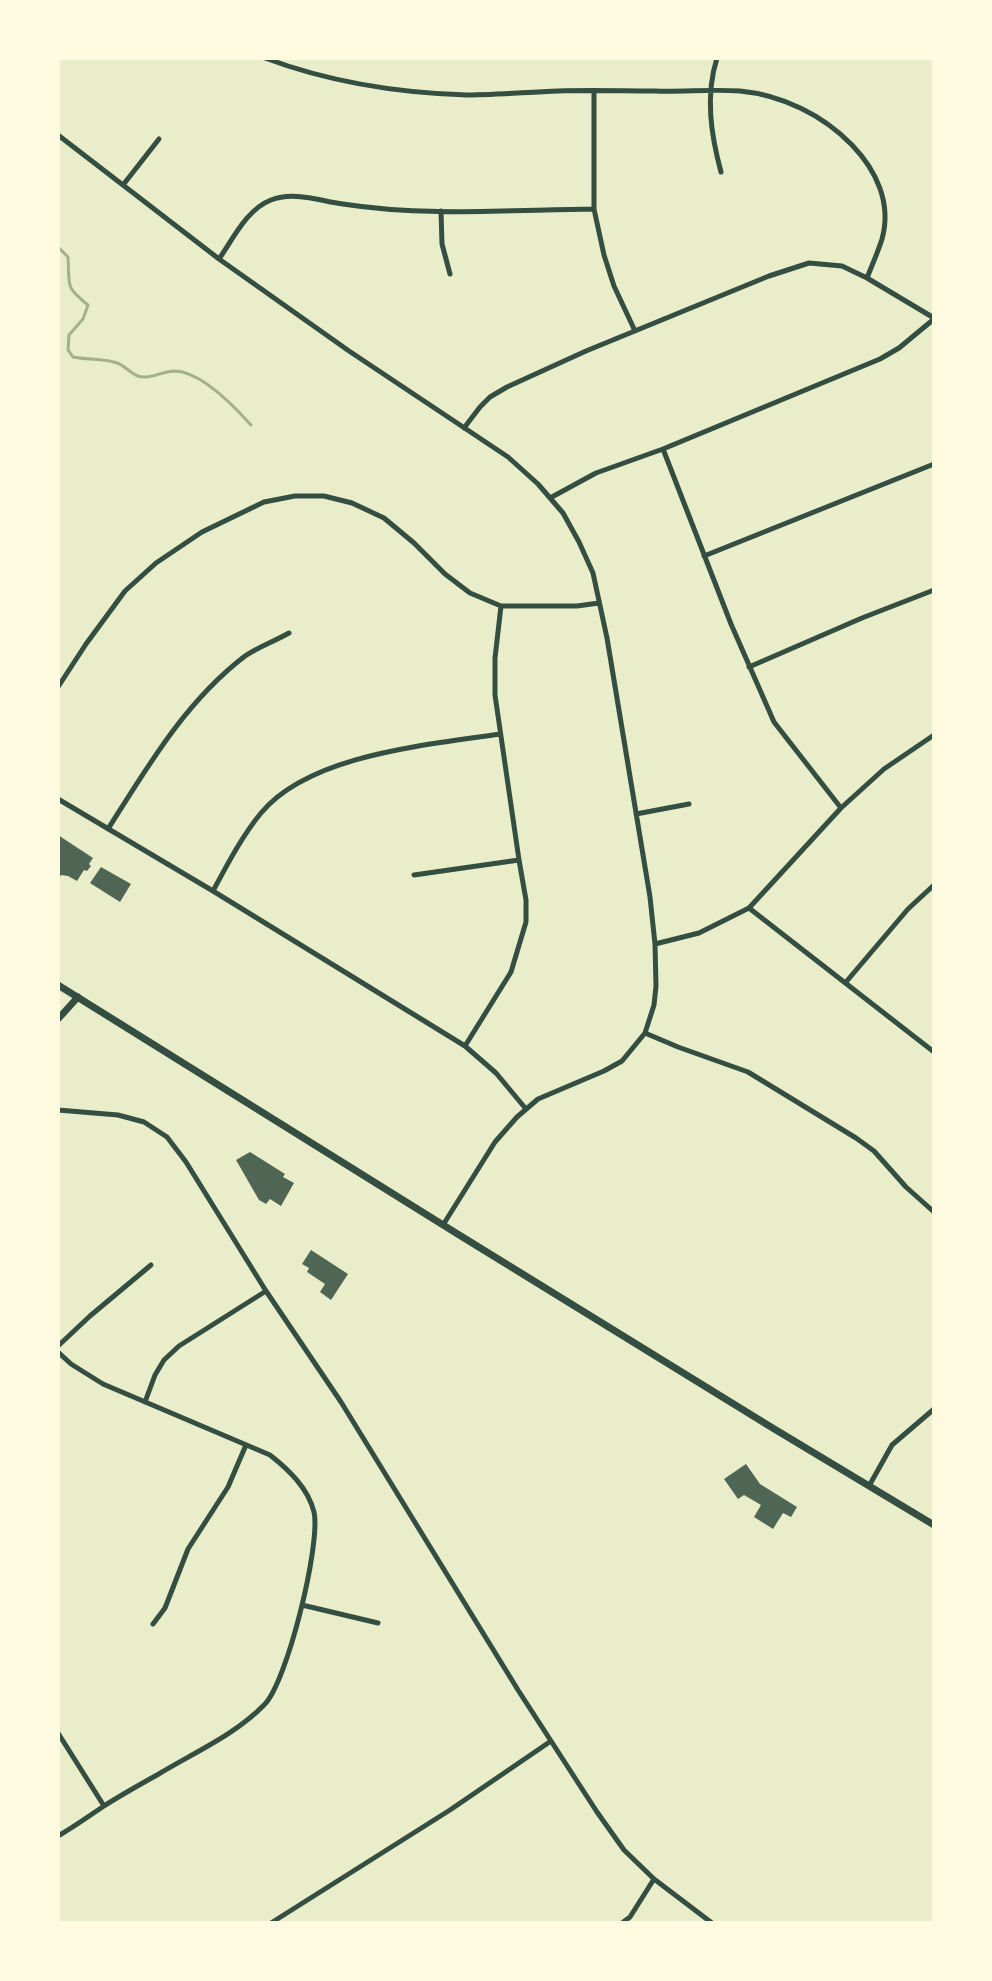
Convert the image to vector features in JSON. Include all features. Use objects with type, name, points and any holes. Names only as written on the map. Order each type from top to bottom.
[{"type":"main road","points":[[58,985],[934,1525]]},
{"type":"main road","points":[[58,1019],[78,997]]},
{"type":"street","points":[[265,58],[321,76],[413,93],[470,95],[711,90],[777,99],[817,116],[840,133],[864,157],[877,177],[885,219],[882,238],[867,278]]},
{"type":"street","points":[[717,58],[710,104],[714,145],[721,172]]},
{"type":"street","points":[[594,91],[594,209],[614,286],[635,331]]},
{"type":"street","points":[[58,135],[219,259],[349,351],[508,457],[538,484],[563,513],[593,573],[607,638],[655,944],[654,1005],[645,1033],[622,1061],[538,1099],[517,1117],[495,1142],[443,1225]]},
{"type":"street","points":[[123,185],[159,139]]},
{"type":"street","points":[[219,259],[256,209],[284,196],[377,209],[594,209]]},
{"type":"street","points":[[441,211],[442,244],[450,274]]},
{"type":"street","points":[[464,428],[490,397],[507,387],[586,351],[769,276],[809,263],[842,266],[934,318],[899,348],[880,359],[663,449],[596,473],[550,498]]},
{"type":"street","points":[[663,449],[749,667],[774,722],[841,808]]},
{"type":"street","points":[[704,556],[934,464]]},
{"type":"street","points":[[58,687],[125,591],[156,563],[202,532],[264,502],[295,496],[324,496],[352,503],[384,518],[455,582],[470,593],[501,606],[599,603]]},
{"type":"street","points":[[749,667],[934,590]]},
{"type":"street","points":[[465,1046],[511,972],[526,922],[526,900],[495,695],[495,658],[501,606]]},
{"type":"street","points":[[108,829],[169,734],[205,691],[247,654],[289,633]]},
{"type":"street","points":[[213,891],[262,812],[293,786],[336,765],[397,750],[500,734]]},
{"type":"street","points":[[655,944],[699,933],[749,908],[841,808],[884,769],[934,735]]},
{"type":"street","points":[[58,799],[465,1046],[496,1073],[526,1109]]},
{"type":"street","points":[[636,814],[689,804]]},
{"type":"street","points":[[414,875],[519,860]]},
{"type":"street","points":[[846,982],[908,909],[934,885]]},
{"type":"street","points":[[749,908],[934,1052]]},
{"type":"street","points":[[645,1033],[748,1072],[844,1130],[874,1151],[906,1187],[934,1212]]},
{"type":"street","points":[[58,1110],[118,1115],[144,1122],[167,1137],[341,1402],[597,1812],[624,1850],[654,1879],[712,1923]]},
{"type":"street","points":[[58,1346],[151,1265]]},
{"type":"street","points":[[145,1402],[164,1360],[179,1346],[266,1291]]},
{"type":"street","points":[[58,1352],[103,1384],[270,1455],[291,1472],[304,1491],[313,1510],[316,1528],[302,1605],[280,1677],[266,1704],[235,1728],[58,1836]]},
{"type":"street","points":[[869,1486],[892,1445],[934,1409]]},
{"type":"street","points":[[153,1624],[165,1608],[188,1549],[228,1487],[246,1445]]},
{"type":"street","points":[[302,1605],[378,1623]]},
{"type":"street","points":[[58,1733],[104,1806]]},
{"type":"street","points":[[271,1923],[450,1810],[551,1741]]},
{"type":"street","points":[[622,1923],[630,1917],[654,1879]]},
{"type":"building","points":[[58,835],[93,858],[89,864],[91,866],[77,881],[61,875],[58,881]]},
{"type":"building","points":[[101,867],[131,884],[120,902],[90,883]]},
{"type":"building","points":[[250,1152],[294,1183],[281,1206],[270,1199],[266,1204],[259,1200],[236,1160]]},
{"type":"building","points":[[311,1250],[348,1274],[331,1300],[320,1292],[325,1284],[307,1272],[309,1268],[302,1264]]},
{"type":"building","points":[[746,1464],[760,1484],[797,1507],[791,1517],[783,1513],[773,1529],[754,1517],[761,1505],[744,1495],[738,1499],[724,1479]]},
{"type":"waterway","points":[[58,247],[68,257],[72,289],[88,305],[83,319],[69,335],[68,350],[73,357],[112,361],[143,377],[170,371],[185,373],[216,391],[251,425]]}]
